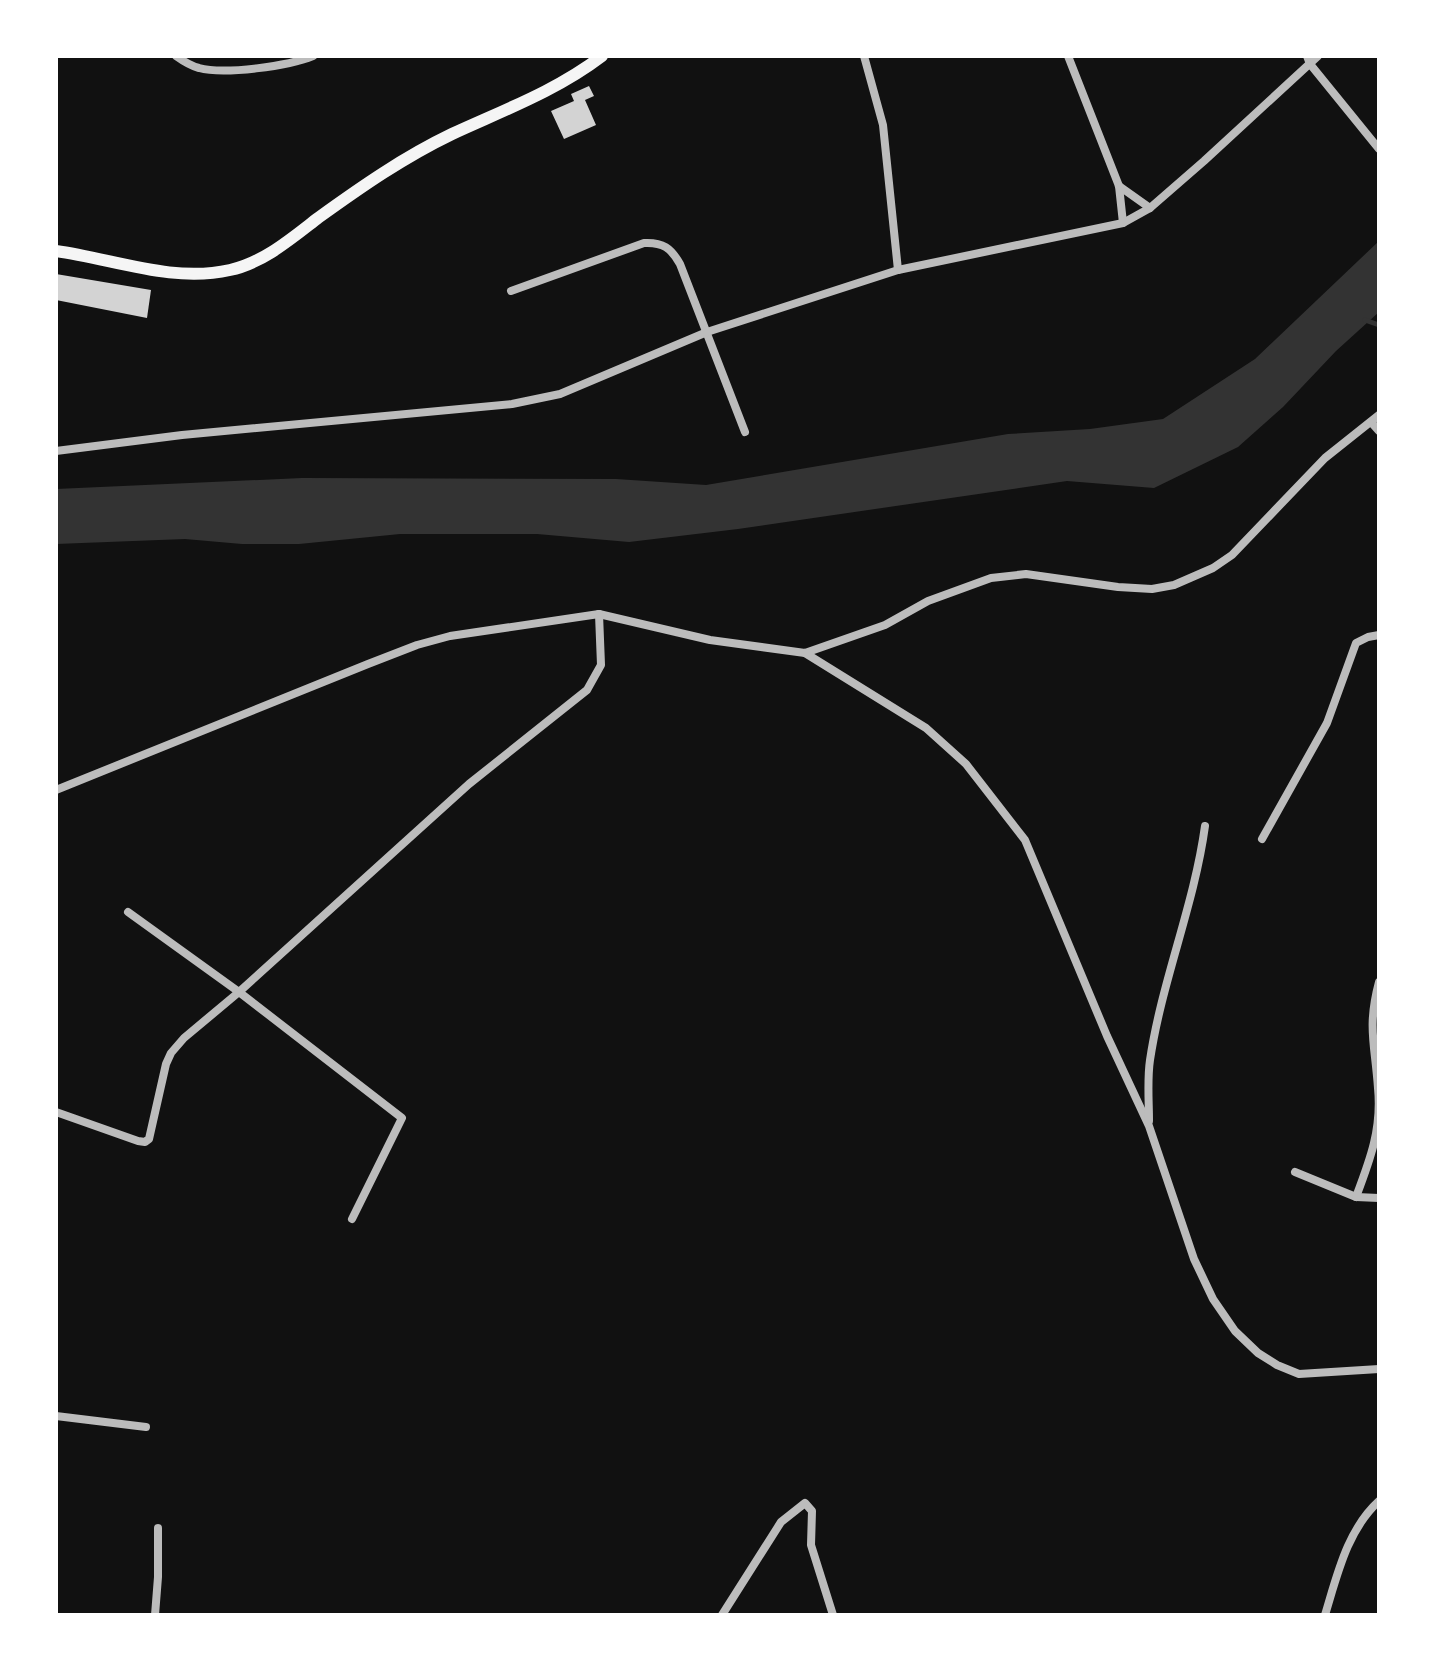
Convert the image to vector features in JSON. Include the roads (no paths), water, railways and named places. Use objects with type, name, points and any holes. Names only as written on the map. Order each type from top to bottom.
[{"type":"main road","points":[[56,251],[191,275],[248,265],[288,241],[371,179],[450,135],[575,77],[602,56]]},
{"type":"street","points":[[176,56],[198,68],[216,71],[243,70],[313,56]]},
{"type":"street","points":[[864,56],[883,125],[898,270]]},
{"type":"street","points":[[1068,56],[1119,186],[1123,223]]},
{"type":"street","points":[[56,451],[182,435],[512,404],[560,394],[707,332],[898,270],[1123,223],[1150,208],[1309,60],[1318,56]]},
{"type":"street","points":[[1309,60],[1379,149]]},
{"type":"street","points":[[1119,186],[1150,208]]},
{"type":"street","points":[[511,291],[644,243],[661,244],[674,253],[680,264],[745,432]]},
{"type":"street","points":[[805,653],[885,625],[928,601],[991,578],[1026,574],[1152,589],[1189,580],[1232,555],[1325,458],[1379,415]]},
{"type":"street","points":[[1371,422],[1379,431]]},
{"type":"street","points":[[56,1112],[145,1142],[151,1136],[168,1058],[184,1038],[469,784],[587,690],[601,665],[599,614]]},
{"type":"street","points":[[56,790],[417,645],[450,636],[599,614],[710,640],[805,653],[926,728],[966,764],[1025,840],[1107,1036],[1149,1126],[1194,1259],[1213,1299],[1235,1331],[1258,1353],[1299,1374],[1379,1369]]},
{"type":"street","points":[[1262,839],[1327,723],[1356,643],[1379,635]]},
{"type":"street","points":[[1149,1126],[1150,1063],[1200,860],[1205,826]]},
{"type":"street","points":[[128,912],[239,992],[402,1118],[352,1219]]},
{"type":"street","points":[[1356,1197],[1374,1151],[1378,1124],[1379,1090],[1371,1013],[1379,982]]},
{"type":"street","points":[[1295,1172],[1356,1197],[1379,1198]]},
{"type":"street","points":[[56,1416],[146,1427]]},
{"type":"street","points":[[1325,1615],[1349,1543],[1379,1501]]},
{"type":"street","points":[[722,1615],[781,1522],[805,1503],[812,1511],[813,1555],[833,1615]]},
{"type":"street","points":[[155,1615],[158,1528]]},
{"type":"waterway","points":[[1365,320],[1379,325]]}]
